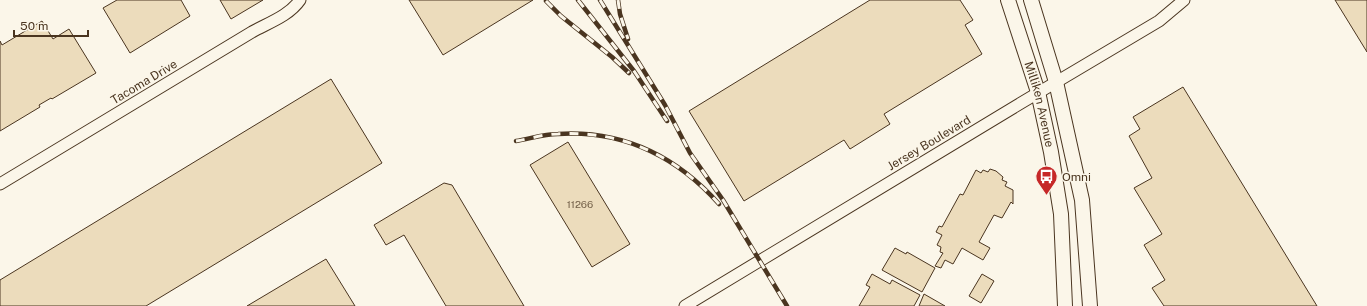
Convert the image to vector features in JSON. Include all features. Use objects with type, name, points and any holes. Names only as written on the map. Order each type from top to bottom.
[{"type":"main road","name":"Milliken Avenue","points":[[1008,0],[1038,92],[1051,152],[1061,214],[1065,306]]},
{"type":"main road","name":"Milliken Avenue","points":[[1031,0],[1049,54],[1082,200],[1090,306]]},
{"type":"street","name":"Tacoma Drive","points":[[0,184],[252,32],[288,13],[300,0]]},
{"type":"street","name":"Jersey Boulevard","points":[[685,306],[1038,92],[1159,22],[1184,0]]},
{"type":"building","points":[[117,0],[181,0],[190,16],[130,53],[103,8]]},
{"type":"building","points":[[220,0],[263,0],[231,19]]},
{"type":"building","points":[[409,0],[533,0],[443,55]]},
{"type":"building","points":[[870,0],[960,0],[973,20],[965,25],[982,54],[884,114],[890,124],[850,149],[844,140],[744,201],[689,111]]},
{"type":"building","points":[[1335,0],[1367,0],[1367,52]]},
{"type":"building","points":[[42,21],[53,39],[69,29],[96,73],[39,105],[40,107],[0,131],[0,41],[2,45]]},
{"type":"building","points":[[331,79],[382,163],[146,306],[0,306],[0,280]]},
{"type":"building","points":[[1183,87],[1317,306],[1164,306],[1152,288],[1165,280],[1144,245],[1162,234],[1134,188],[1152,178],[1129,136],[1140,129],[1133,117]]},
{"type":"building","points":[[568,142],[630,244],[592,267],[530,165]]},
{"type":"building","points":[[990,169],[996,171],[1003,177],[1002,180],[1007,182],[1005,186],[1013,190],[1013,204],[1011,202],[1002,218],[994,215],[979,242],[990,248],[983,260],[962,248],[953,264],[945,260],[941,268],[935,266],[943,253],[940,252],[941,247],[937,245],[942,235],[936,232],[939,226],[942,227],[960,194],[963,195],[976,170],[981,173],[983,170],[988,172]]},
{"type":"building","points":[[444,183],[452,185],[524,306],[446,306],[404,235],[386,245],[374,225]]},
{"type":"building","points":[[895,248],[906,254],[907,252],[935,268],[922,292],[882,270]]},
{"type":"building","points":[[326,259],[355,306],[247,306]]},
{"type":"building","points":[[872,274],[890,284],[892,280],[920,295],[914,306],[859,306],[870,287],[866,285]]},
{"type":"building","points":[[982,274],[994,281],[981,303],[969,296]]},
{"type":"building","points":[[924,294],[945,306],[919,306]]},
{"type":"railway","points":[[578,0],[634,71],[667,121]]},
{"type":"railway","points":[[600,0],[665,105],[690,153],[723,200],[787,306]]},
{"type":"railway","points":[[618,0],[620,14],[628,39]]},
{"type":"railway","points":[[546,1],[561,16],[612,57],[629,73]]},
{"type":"railway","points":[[516,141],[553,134],[582,134],[605,136],[626,142],[647,150],[685,172],[719,204]]},
{"type":"place","name":"Omni","points":[[1047,196]]}]
